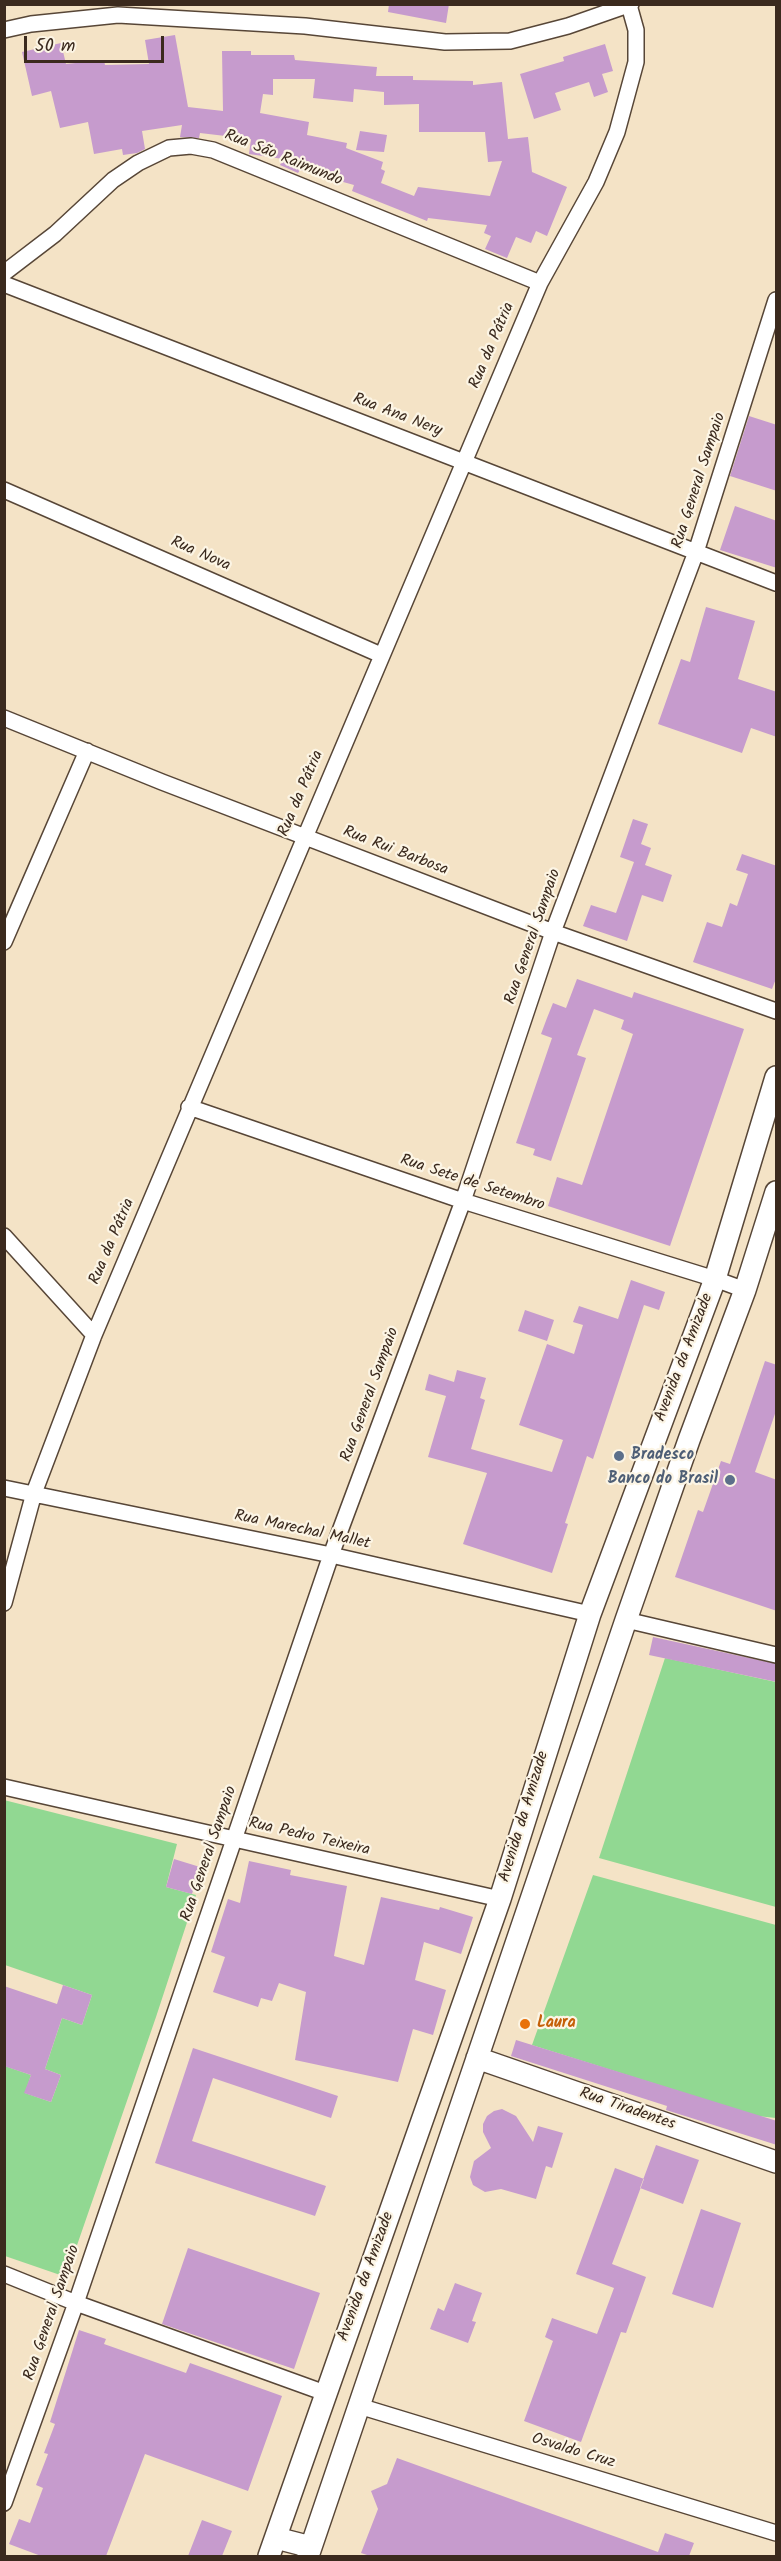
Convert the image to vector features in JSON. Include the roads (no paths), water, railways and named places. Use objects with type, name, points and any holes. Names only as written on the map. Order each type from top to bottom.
[{"type":"main road","name":"Avenida da Amizade","points":[[273,2547],[325,2393],[500,1899],[590,1614],[715,1279],[777,1077]]},
{"type":"main road","name":"Avenida da Amizade","points":[[309,2552],[626,1620],[745,1290],[777,1192]]},
{"type":"main road","points":[[658,1430],[689,1440]]},
{"type":"main road","points":[[554,1724],[590,1726]]},
{"type":"main road","name":"Rua Tiradentes","points":[[477,2058],[777,2162]]},
{"type":"main road","points":[[406,2165],[438,2172]]},
{"type":"main road","points":[[273,2547],[309,2552]]},
{"type":"street","points":[[4,30],[31,24],[118,15],[305,26],[445,42],[510,41],[568,26],[630,5]]},
{"type":"street","name":"Rua da Pátria","points":[[4,1603],[34,1493],[94,1335],[189,1107],[540,283],[596,182],[617,132],[636,62],[636,30],[630,5]]},
{"type":"street","name":"Rua São Raimundo","points":[[4,273],[55,234],[113,180],[138,163],[169,148],[191,146],[213,150],[540,283]]},
{"type":"street","name":"Rua Ana Nery","points":[[4,284],[777,583]]},
{"type":"street","name":"Rua General Sampaio","points":[[4,2503],[8,2480],[76,2303],[331,1555],[463,1201],[553,932],[696,552],[777,300]]},
{"type":"street","name":"Rua Nova","points":[[4,490],[381,655]]},
{"type":"street","name":"Rua Rui Barbosa","points":[[4,718],[553,932],[777,1011]]},
{"type":"street","points":[[4,942],[87,751]]},
{"type":"street","name":"Rua Sete de Setembro","points":[[189,1107],[463,1201],[745,1290]]},
{"type":"street","points":[[4,1236],[94,1335]]},
{"type":"street","name":"Rua Marechal Mallet","points":[[4,1488],[331,1555],[590,1614]]},
{"type":"street","points":[[626,1620],[777,1655]]},
{"type":"street","name":"Rua Pedro Teixeira","points":[[4,1787],[500,1899]]},
{"type":"street","points":[[4,2274],[76,2303],[325,2393]]},
{"type":"street","name":"Osvaldo Cruz","points":[[359,2406],[777,2533]]},
{"type":"place","name":"Bradesco","points":[[619,1456]]},
{"type":"place","name":"Banco do Brasil","points":[[730,1480]]},
{"type":"place","name":"Laura","points":[[525,2024]]}]
